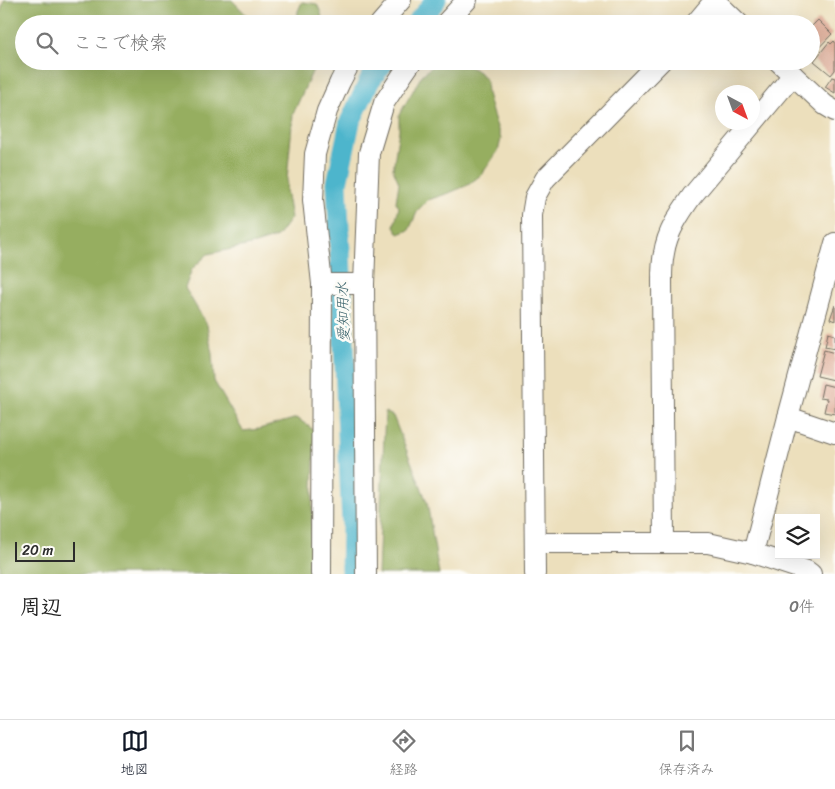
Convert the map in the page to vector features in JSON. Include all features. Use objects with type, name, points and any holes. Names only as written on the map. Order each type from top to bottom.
[{"type":"street","points":[[388,15],[401,0]]},
{"type":"street","points":[[453,15],[467,0]]},
{"type":"street","points":[[702,15],[715,0],[730,15]]},
{"type":"street","points":[[321,574],[324,284],[313,200],[315,154],[327,111],[346,70]]},
{"type":"street","points":[[366,574],[362,284],[369,153],[384,103],[406,70]]},
{"type":"street","points":[[536,574],[532,215],[534,197],[546,180],[652,70]]},
{"type":"street","points":[[664,542],[662,281],[664,252],[679,214],[785,70]]},
{"type":"street","points":[[788,70],[824,105],[835,111]]},
{"type":"street","points":[[753,553],[835,243]]},
{"type":"street","points":[[324,284],[362,284]]},
{"type":"street","points":[[788,418],[835,433]]},
{"type":"street","points":[[535,543],[708,543],[753,553],[811,574]]},
{"type":"green space","points":[[4,0],[232,0],[246,15],[15,15],[15,70],[313,70],[293,114],[286,190],[291,218],[277,237],[255,244],[208,254],[192,269],[185,288],[207,325],[214,381],[243,431],[259,429],[297,418],[315,431],[310,574],[0,574],[0,15]]},
{"type":"green space","points":[[302,2],[317,4],[321,15],[298,15]]},
{"type":"green space","points":[[428,70],[475,70],[479,72],[486,80],[487,93],[501,139],[498,151],[482,174],[468,185],[428,200],[418,210],[409,230],[399,234],[394,226],[399,207],[396,202],[399,183],[393,169],[399,130],[399,115],[422,75]]},
{"type":"green space","points":[[385,412],[393,416],[427,502],[439,574],[378,574]]},
{"type":"building","points":[[820,22],[832,34],[820,47]]},
{"type":"building","points":[[829,42],[831,44],[835,42],[835,70],[831,75],[820,66],[820,53]]},
{"type":"building","points":[[832,77],[835,78],[835,93],[825,87]]},
{"type":"building","points":[[835,305],[835,321],[830,319]]},
{"type":"building","points":[[828,333],[835,335],[835,349],[825,347]]},
{"type":"building","points":[[824,350],[835,353],[834,380],[817,376]]},
{"type":"building","points":[[823,384],[835,387],[835,414],[824,412],[827,399],[820,398]]},
{"type":"waterway","name":"愛知用水","points":[[424,15],[436,0]]},
{"type":"waterway","name":"愛知用水","points":[[351,574],[352,525],[337,183],[350,122],[370,80],[378,70]]}]
